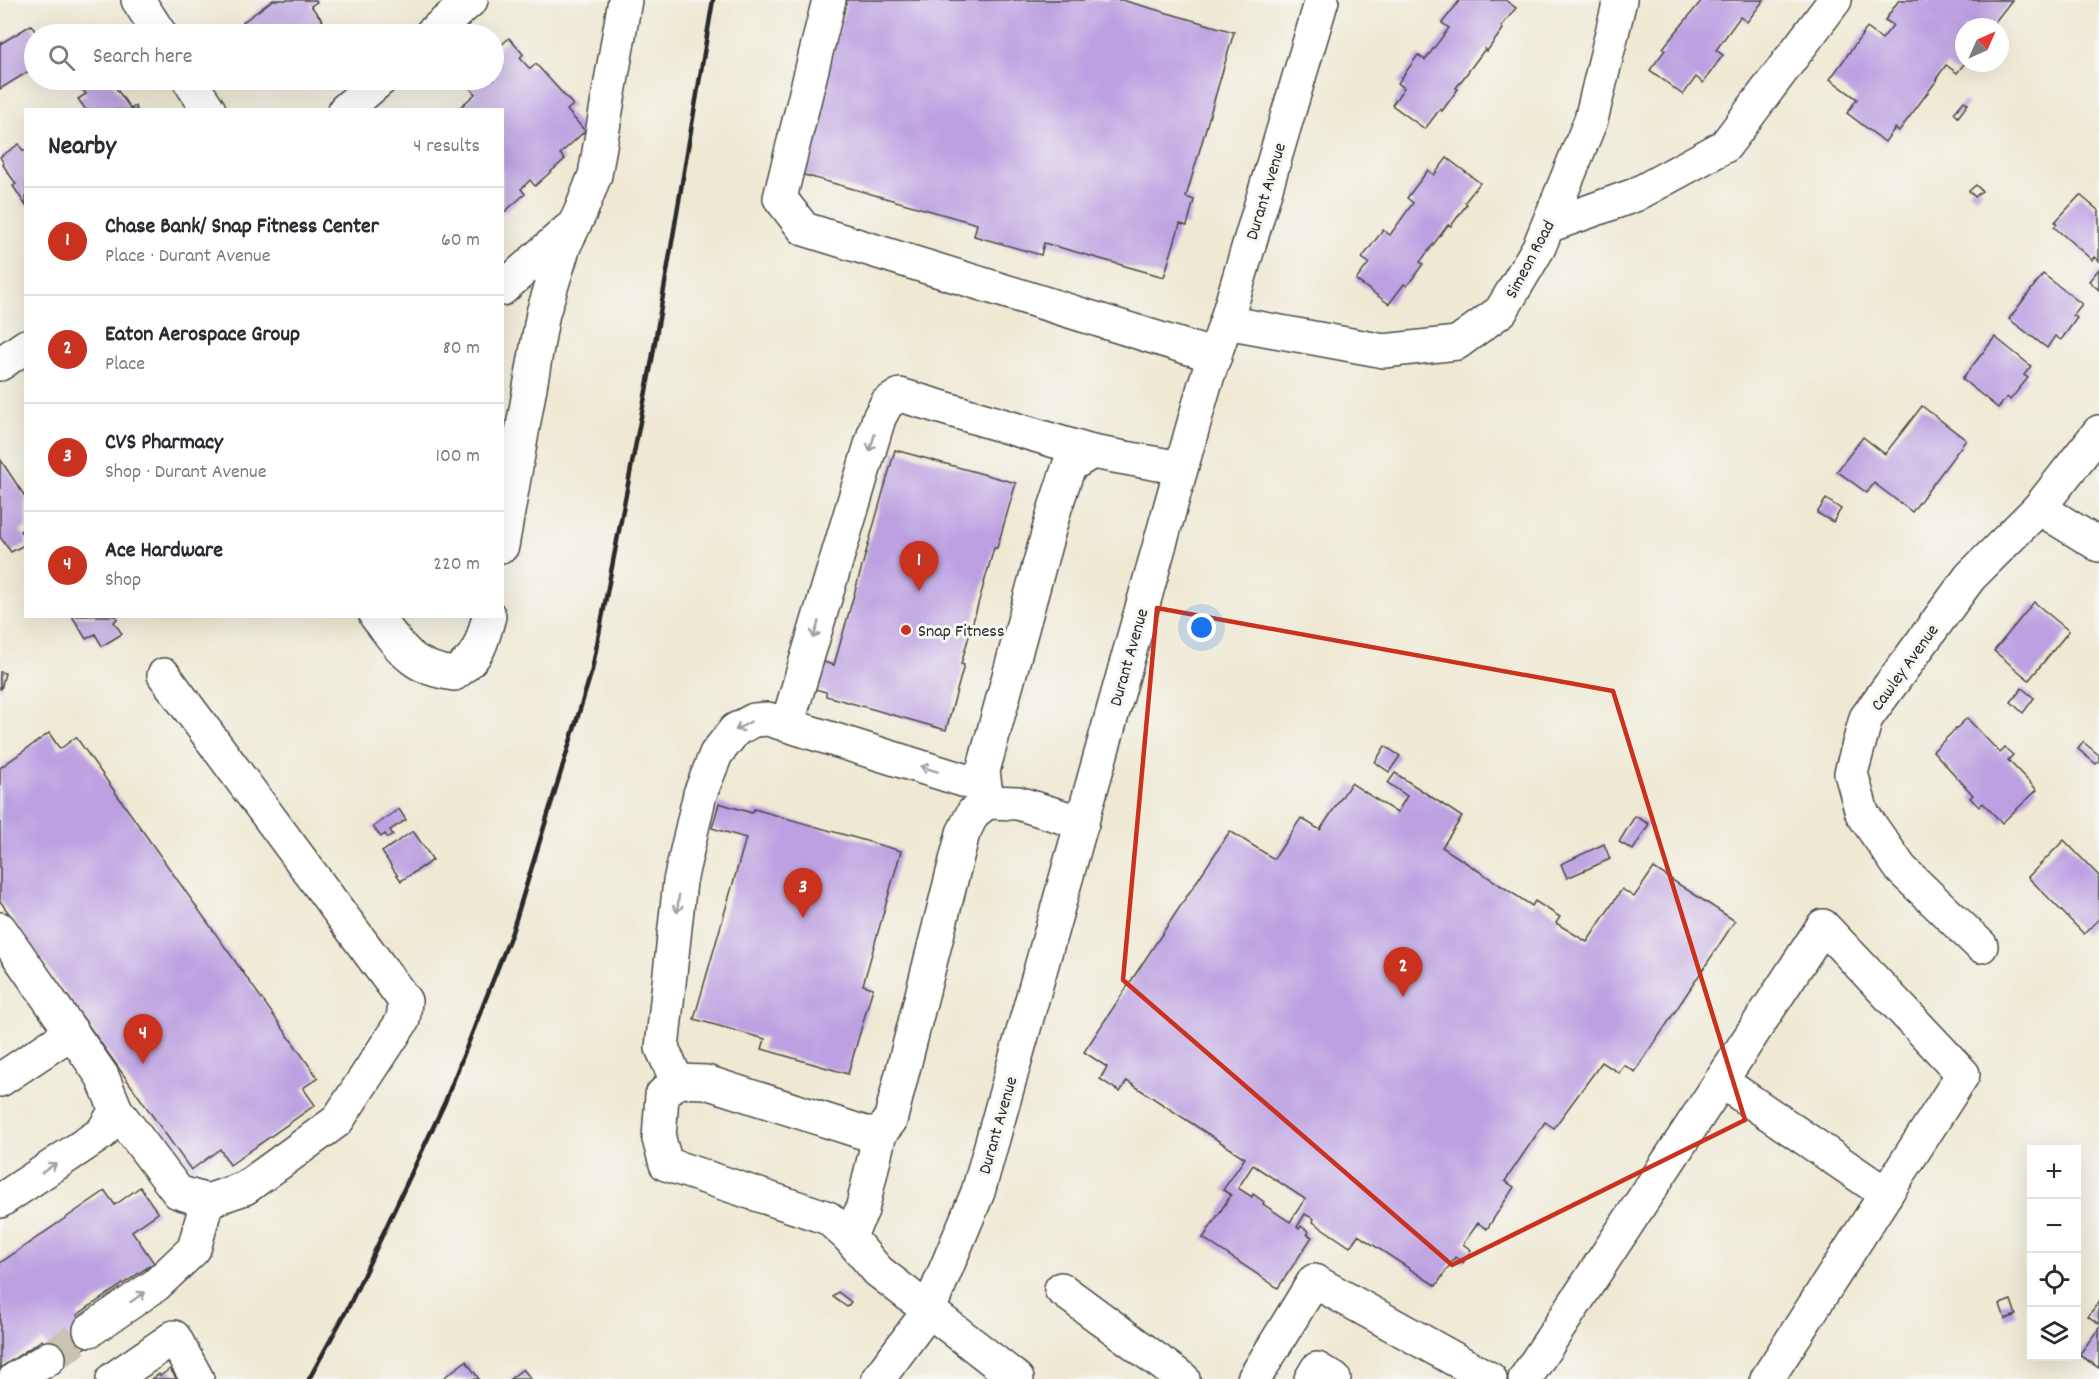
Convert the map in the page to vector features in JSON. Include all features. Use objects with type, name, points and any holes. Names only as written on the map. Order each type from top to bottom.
[{"type":"street","points":[[138,0],[154,24]]},
{"type":"street","points":[[443,24],[471,0]]},
{"type":"street","points":[[504,522],[510,452],[543,313],[564,246],[595,175],[625,0]]},
{"type":"street","points":[[829,0],[780,198],[804,229],[1215,356]]},
{"type":"street","name":"Durant Avenue","points":[[878,1379],[928,1312],[978,1192],[1181,468],[1322,0]]},
{"type":"street","name":"Simeon Road","points":[[1226,322],[1384,351],[1457,343],[1501,311],[1539,248],[1591,120],[1620,0]]},
{"type":"street","points":[[1548,226],[1635,195],[1725,146],[1835,0]]},
{"type":"street","points":[[196,90],[208,108]]},
{"type":"street","points":[[347,108],[368,90]]},
{"type":"street","points":[[504,287],[572,228]]},
{"type":"street","points":[[0,364],[24,347]]},
{"type":"street","points":[[787,725],[879,418],[887,403],[900,394],[1092,452],[1181,468]]},
{"type":"street","name":"Cawley Avenue","points":[[1982,946],[1901,869],[1862,813],[1851,773],[1866,718],[1970,577],[2039,508],[2099,432]]},
{"type":"street","points":[[849,1237],[862,1210],[880,1133],[890,1120],[963,833],[986,794],[983,771],[1055,508],[1069,466],[1092,452]]},
{"type":"street","points":[[2039,508],[2099,544]]},
{"type":"street","points":[[378,618],[404,652],[419,665],[433,671],[454,674],[477,654],[488,618]]},
{"type":"street","points":[[0,929],[102,1076],[116,1110],[178,1192],[207,1201],[245,1188],[337,1120],[403,1020],[405,1001],[164,675]]},
{"type":"street","points":[[677,1081],[662,1048],[680,881],[700,794],[716,754],[735,730],[753,720],[768,719],[986,794],[1082,824]]},
{"type":"street","points":[[1525,1379],[1823,926],[1964,1074],[1767,1379]]},
{"type":"street","points":[[0,1080],[72,1032]]},
{"type":"street","points":[[880,1133],[865,1133],[706,1082],[677,1081],[662,1095],[659,1139],[666,1164],[828,1218],[849,1237],[878,1271],[1017,1379]]},
{"type":"street","points":[[1721,1081],[1886,1194]]},
{"type":"street","points":[[0,1201],[102,1133],[116,1110]]},
{"type":"street","points":[[90,1330],[156,1286],[194,1249],[207,1201]]},
{"type":"street","points":[[1254,1379],[1314,1281],[1490,1379]]},
{"type":"street","points":[[1061,1289],[1183,1379]]},
{"type":"street","points":[[113,1379],[174,1337],[197,1379]]},
{"type":"street","points":[[15,1379],[49,1358]]},
{"type":"street","points":[[1311,1379],[1317,1369],[1334,1379]]},
{"type":"highlighted area","points":[[1157,608],[1613,691],[1745,1120],[1452,1265],[1123,980]]},
{"type":"building","points":[[273,0],[315,0],[317,2],[311,6],[323,21],[319,24],[245,24],[243,22]]},
{"type":"building","points":[[847,0],[1122,0],[1234,32],[1186,197],[1194,200],[1187,226],[1180,224],[1164,277],[1044,243],[1041,255],[974,236],[977,224],[797,173]]},
{"type":"building","points":[[1460,0],[1505,0],[1516,8],[1501,27],[1503,29],[1487,51],[1485,49],[1456,88],[1458,89],[1442,111],[1440,109],[1425,129],[1392,105],[1404,88],[1398,83],[1418,55],[1425,60],[1449,28],[1442,23]]},
{"type":"building","points":[[1702,0],[1764,0],[1747,22],[1740,17],[1716,50],[1723,55],[1703,83],[1696,77],[1683,95],[1650,70],[1665,50],[1663,48]]},
{"type":"building","points":[[1899,0],[2012,0],[1998,18],[1955,18],[1955,72],[1946,65],[1899,131],[1895,128],[1885,142],[1847,113],[1857,99],[1830,79],[1867,28],[1882,39],[1893,25],[1885,20]]},
{"type":"building","points":[[24,29],[24,74],[0,89],[0,44]]},
{"type":"building","points":[[509,38],[523,54],[520,58],[530,69],[536,64],[573,105],[567,110],[585,131],[560,154],[565,159],[535,186],[530,180],[521,189],[525,194],[504,212],[504,108],[459,108],[475,94],[472,90],[504,90],[504,43]]},
{"type":"building","points":[[83,90],[117,90],[130,108],[85,108],[78,99],[86,94]]},
{"type":"building","points":[[1964,101],[1968,104],[1958,117],[1954,113]]},
{"type":"building","points":[[19,144],[24,151],[24,203],[13,186],[16,184],[0,157]]},
{"type":"building","points":[[1447,158],[1480,183],[1465,202],[1467,204],[1451,226],[1448,225],[1420,262],[1423,264],[1407,286],[1404,284],[1389,304],[1356,280],[1369,263],[1362,258],[1383,230],[1390,235],[1413,203],[1407,198],[1428,170],[1434,175]]},
{"type":"building","points":[[1976,185],[1982,191],[1975,197],[1969,191]]},
{"type":"building","points":[[2080,195],[2099,211],[2099,261],[2094,257],[2092,260],[2054,227],[2057,224],[2055,222]]},
{"type":"building","points":[[2099,269],[2099,290],[2089,281]]},
{"type":"building","points":[[2043,274],[2082,304],[2073,315],[2077,318],[2061,340],[2055,336],[2047,348],[2009,319]]},
{"type":"building","points":[[1995,337],[2031,366],[2024,375],[2028,378],[2010,400],[2007,397],[1998,408],[1962,379]]},
{"type":"building","points":[[1922,406],[1966,440],[1912,512],[1874,483],[1867,493],[1837,471],[1863,437],[1885,454]]},
{"type":"building","points":[[895,450],[1016,483],[997,548],[994,548],[961,664],[964,665],[946,730],[826,696],[826,692],[801,685],[809,658],[834,665]]},
{"type":"building","points":[[0,459],[24,495],[24,528],[20,531],[24,536],[24,545],[11,552],[0,537]]},
{"type":"building","points":[[1826,499],[1841,509],[1833,522],[1817,513]]},
{"type":"building","points":[[2034,602],[2069,631],[2029,680],[1994,651]]},
{"type":"building","points":[[73,618],[117,618],[114,622],[122,634],[102,646],[95,634],[86,639]]},
{"type":"building","points":[[0,672],[5,673],[1,689],[0,689]]},
{"type":"building","points":[[2022,688],[2034,698],[2023,713],[2011,702]]},
{"type":"building","points":[[1967,718],[2000,753],[2005,748],[2013,755],[2008,760],[2037,790],[2002,823],[1983,803],[1979,807],[1970,798],[1973,795],[1933,751]]},
{"type":"building","points":[[49,733],[60,749],[76,737],[318,1078],[303,1088],[315,1105],[230,1165],[220,1149],[191,1170],[0,901],[0,768]]},
{"type":"building","points":[[2083,742],[2099,755],[2099,761],[2096,764],[2078,749]]},
{"type":"building","points":[[1385,746],[1400,756],[1389,772],[1375,762]]},
{"type":"building","points":[[1395,773],[1462,817],[1442,847],[1532,906],[1535,901],[1560,917],[1556,923],[1587,942],[1622,889],[1634,897],[1654,868],[1735,921],[1635,1072],[1624,1065],[1619,1073],[1602,1062],[1554,1128],[1545,1122],[1505,1181],[1514,1187],[1487,1229],[1478,1223],[1463,1244],[1471,1250],[1463,1263],[1455,1257],[1436,1286],[1358,1235],[1350,1247],[1305,1214],[1297,1227],[1299,1229],[1301,1226],[1312,1237],[1278,1288],[1203,1238],[1231,1195],[1223,1190],[1245,1158],[1127,1081],[1120,1092],[1100,1079],[1107,1067],[1084,1052],[1230,831],[1274,859],[1301,818],[1320,830],[1351,783],[1397,813],[1407,796],[1388,783]],"holes":[[[1253,1165],[1305,1199],[1290,1222],[1263,1204],[1264,1202],[1253,1194],[1252,1197],[1238,1188]]]},
{"type":"building","points":[[719,803],[752,813],[754,809],[901,851],[863,985],[873,988],[848,1074],[762,1049],[765,1039],[694,1019],[746,838],[712,828]]},
{"type":"building","points":[[399,809],[406,820],[390,830],[393,835],[387,838],[385,834],[381,837],[373,827]]},
{"type":"building","points":[[1635,816],[1649,824],[1633,850],[1619,842]]},
{"type":"building","points":[[413,831],[433,860],[401,881],[382,852]]},
{"type":"building","points":[[2064,840],[2099,876],[2099,919],[2084,934],[2028,877]]},
{"type":"building","points":[[1604,844],[1610,859],[1567,878],[1561,864]]},
{"type":"building","points":[[140,1187],[158,1213],[132,1231],[154,1263],[77,1315],[95,1341],[59,1365],[42,1340],[0,1368],[0,1263],[105,1191],[115,1205]]},
{"type":"building","points":[[838,1292],[851,1302],[847,1307],[833,1297]]},
{"type":"building","points":[[2011,1300],[2016,1315],[2005,1319],[2000,1304]]},
{"type":"building","points":[[2099,1302],[2099,1324],[2088,1316]]},
{"type":"building","points":[[2099,1328],[2099,1368],[2081,1356],[2081,1352]]},
{"type":"building","points":[[466,1361],[479,1379],[442,1379]]},
{"type":"building","points":[[170,1369],[177,1379],[152,1379],[159,1374],[160,1376]]},
{"type":"building","points":[[523,1369],[531,1379],[510,1379]]},
{"type":"tunnel","points":[[49,1358],[90,1330]]},
{"type":"railway","points":[[309,1379],[349,1306],[445,1102],[512,932],[592,670],[652,360],[713,0]]},
{"type":"place","name":"Chase Bank/ Snap Fitness Center","points":[[919,591]]},
{"type":"place","name":"Snap Fitness","points":[[906,630]]},
{"type":"place","name":"CVS Pharmacy","points":[[803,918]]},
{"type":"place","name":"Eaton Aerospace Group","points":[[1403,997]]},
{"type":"place","name":"Ace Hardware","points":[[143,1064]]}]
